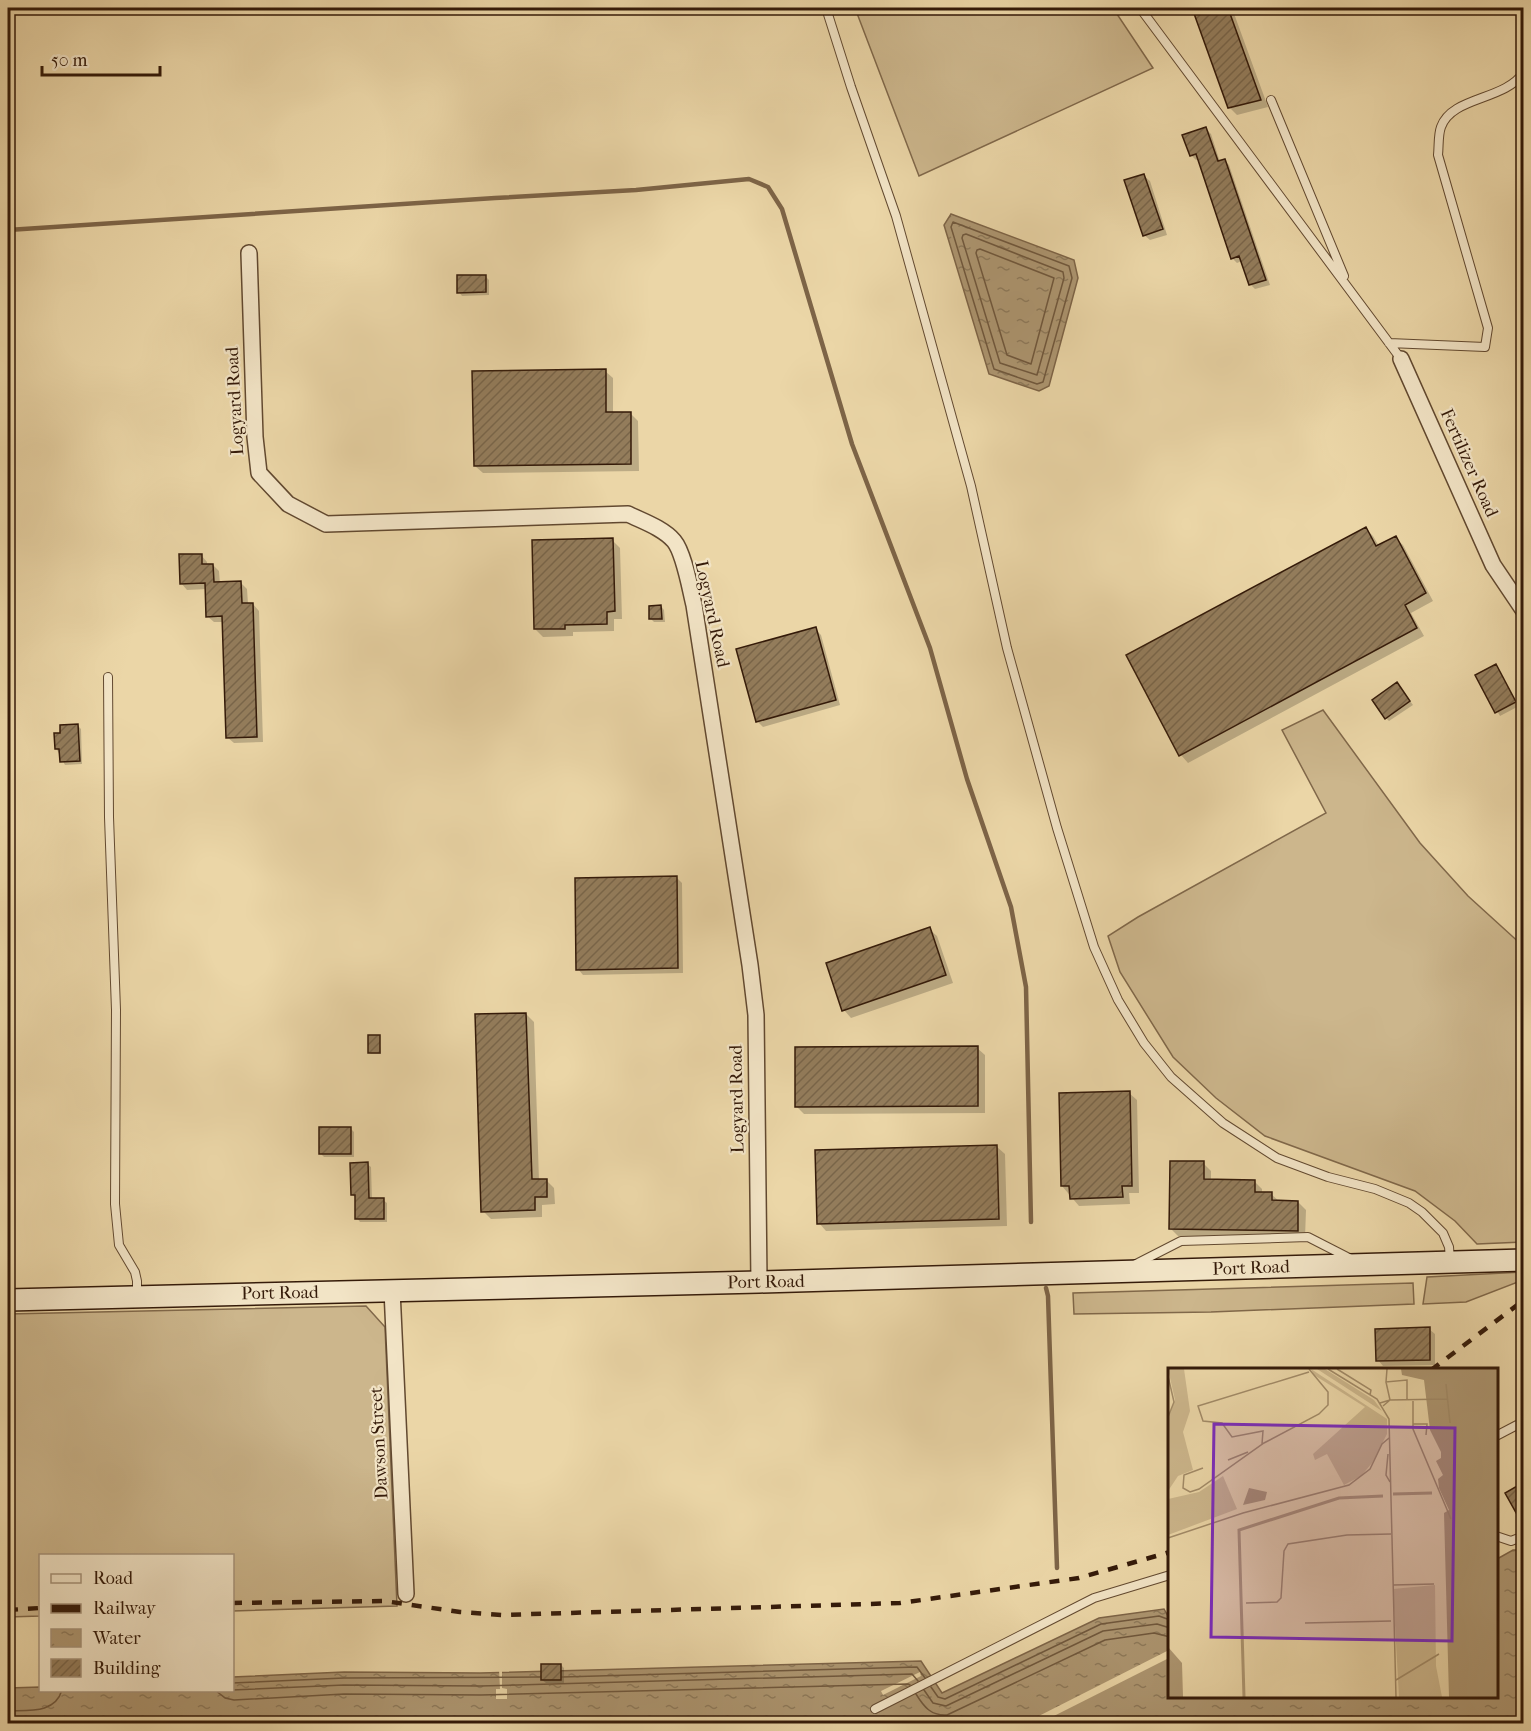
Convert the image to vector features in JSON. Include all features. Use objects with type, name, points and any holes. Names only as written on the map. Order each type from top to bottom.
[{"type":"main road","name":"Port Road","points":[[8,1300],[759,1282],[1524,1260]]},
{"type":"street","name":"Logyard Road","points":[[249,253],[255,437],[259,473],[288,504],[326,524],[628,514],[652,525],[674,541],[683,563],[694,605],[756,1015],[759,1282]]},
{"type":"street","name":"Fertilizer Road","points":[[1401,359],[1493,565],[1524,612]]},
{"type":"street","name":"Dawson Street","points":[[392,1290],[406,1594]]},
{"type":"lane","points":[[826,8],[896,216],[971,486],[1007,648],[1057,828],[1094,947],[1118,1000],[1144,1043],[1164,1068],[1187,1093],[1223,1123],[1277,1158],[1328,1177],[1375,1189],[1409,1203],[1433,1222],[1447,1239],[1450,1263]]},
{"type":"lane","points":[[1140,8],[1401,359]]},
{"type":"lane","points":[[1389,343],[1485,347],[1488,328],[1438,155],[1440,129],[1448,113],[1499,92],[1524,72]]},
{"type":"lane","points":[[1271,100],[1349,288]]},
{"type":"lane","points":[[108,676],[109,827],[116,1010],[115,1204],[119,1245],[135,1272],[136,1297]]},
{"type":"lane","points":[[1122,1272],[1181,1240],[1308,1237],[1362,1265]]},
{"type":"lane","points":[[1498,1435],[1517,1425],[1524,1425]]},
{"type":"lane","points":[[1498,1536],[1511,1541],[1524,1536]]},
{"type":"lane","points":[[875,1709],[1094,1598],[1168,1576]]},
{"type":"shaded area","points":[[855,8],[1113,8],[1153,68],[919,176]]},
{"type":"shaded area","points":[[1323,710],[1420,843],[1468,896],[1523,946],[1523,1242],[1477,1244],[1455,1221],[1415,1191],[1265,1136],[1216,1098],[1173,1057],[1120,972],[1108,936],[1138,917],[1326,813],[1282,730]]},
{"type":"shaded area","points":[[1523,1272],[1518,1282],[1466,1302],[1423,1304],[1427,1277]]},
{"type":"shaded area","points":[[1413,1283],[1414,1304],[1211,1312],[1074,1314],[1073,1293]]},
{"type":"shaded area","points":[[366,1306],[385,1327],[397,1606],[234,1611],[234,1554],[39,1554],[39,1616],[8,1617],[8,1314]]},
{"type":"water","points":[[951,214],[1074,260],[1078,278],[1049,386],[1039,391],[989,374],[944,225]]},
{"type":"water","points":[[1513,1550],[1523,1550],[1523,1723],[8,1724],[8,1688],[39,1687],[39,1692],[234,1692],[234,1677],[344,1672],[480,1673],[921,1661],[942,1693],[1099,1618],[1164,1609],[1168,1616],[1168,1698],[1498,1698],[1498,1558]]},
{"type":"pier","points":[[1168,1651],[1168,1659],[1040,1723],[1025,1723]]},
{"type":"pier","points":[[499,1669],[502,1669],[502,1688],[507,1689],[507,1699],[496,1699],[496,1689],[500,1689]]},
{"type":"pier","points":[[920,1672],[921,1676],[883,1695],[881,1691]]},
{"type":"building","points":[[1192,8],[1228,8],[1261,100],[1228,108]]},
{"type":"building","points":[[1206,127],[1218,161],[1225,159],[1266,280],[1249,285],[1239,256],[1231,259],[1196,154],[1190,156],[1182,135]]},
{"type":"building","points":[[1144,174],[1163,229],[1143,236],[1124,180]]},
{"type":"building","points":[[457,275],[486,275],[486,292],[457,293]]},
{"type":"building","points":[[606,369],[606,412],[631,412],[631,464],[474,466],[472,371]]},
{"type":"building","points":[[1366,527],[1376,546],[1396,536],[1426,593],[1405,605],[1417,628],[1179,756],[1126,655]]},
{"type":"building","points":[[613,538],[615,611],[607,612],[607,624],[565,625],[565,629],[534,629],[532,540]]},
{"type":"building","points":[[179,554],[202,554],[202,564],[213,564],[214,582],[241,581],[242,603],[253,603],[257,737],[226,738],[222,616],[206,617],[205,583],[180,584]]},
{"type":"building","points":[[661,605],[662,619],[649,619],[649,606]]},
{"type":"building","points":[[816,627],[836,700],[756,722],[736,649]]},
{"type":"building","points":[[1496,664],[1516,702],[1495,713],[1475,675]]},
{"type":"building","points":[[1397,682],[1410,701],[1385,719],[1372,700]]},
{"type":"building","points":[[78,724],[80,761],[60,762],[59,749],[55,749],[54,733],[60,733],[60,725]]},
{"type":"building","points":[[677,876],[678,968],[576,970],[575,878]]},
{"type":"building","points":[[930,927],[946,975],[842,1011],[826,963]]},
{"type":"building","points":[[526,1013],[532,1179],[547,1179],[547,1197],[535,1197],[535,1210],[481,1212],[475,1014]]},
{"type":"building","points":[[368,1035],[380,1035],[380,1053],[368,1053]]},
{"type":"building","points":[[978,1046],[978,1106],[795,1107],[795,1047]]},
{"type":"building","points":[[1130,1091],[1132,1186],[1122,1186],[1123,1197],[1070,1199],[1069,1186],[1061,1186],[1059,1093]]},
{"type":"building","points":[[319,1127],[351,1127],[351,1154],[319,1154]]},
{"type":"building","points":[[997,1145],[999,1219],[817,1224],[815,1150]]},
{"type":"building","points":[[1170,1161],[1204,1161],[1204,1179],[1255,1180],[1255,1192],[1272,1192],[1272,1200],[1298,1201],[1298,1231],[1169,1229]]},
{"type":"building","points":[[368,1162],[369,1198],[384,1198],[384,1219],[355,1219],[355,1195],[351,1195],[350,1163]]},
{"type":"building","points":[[1430,1327],[1430,1360],[1376,1361],[1375,1329]]},
{"type":"building","points":[[1524,1482],[1524,1527],[1505,1493]]},
{"type":"building","points":[[541,1664],[561,1664],[561,1680],[541,1680]]},
{"type":"waterway","points":[[8,230],[636,190],[749,179],[768,187],[782,209],[852,444],[930,648],[967,779],[1011,907],[1026,987],[1031,1222]]},
{"type":"waterway","points":[[1046,1288],[1057,1568]]},
{"type":"railway","points":[[1434,1368],[1524,1300]]},
{"type":"railway","points":[[234,1603],[384,1601],[460,1612],[502,1615],[900,1603],[1079,1578],[1168,1553]]},
{"type":"railway","points":[[8,1610],[39,1608]]}]
